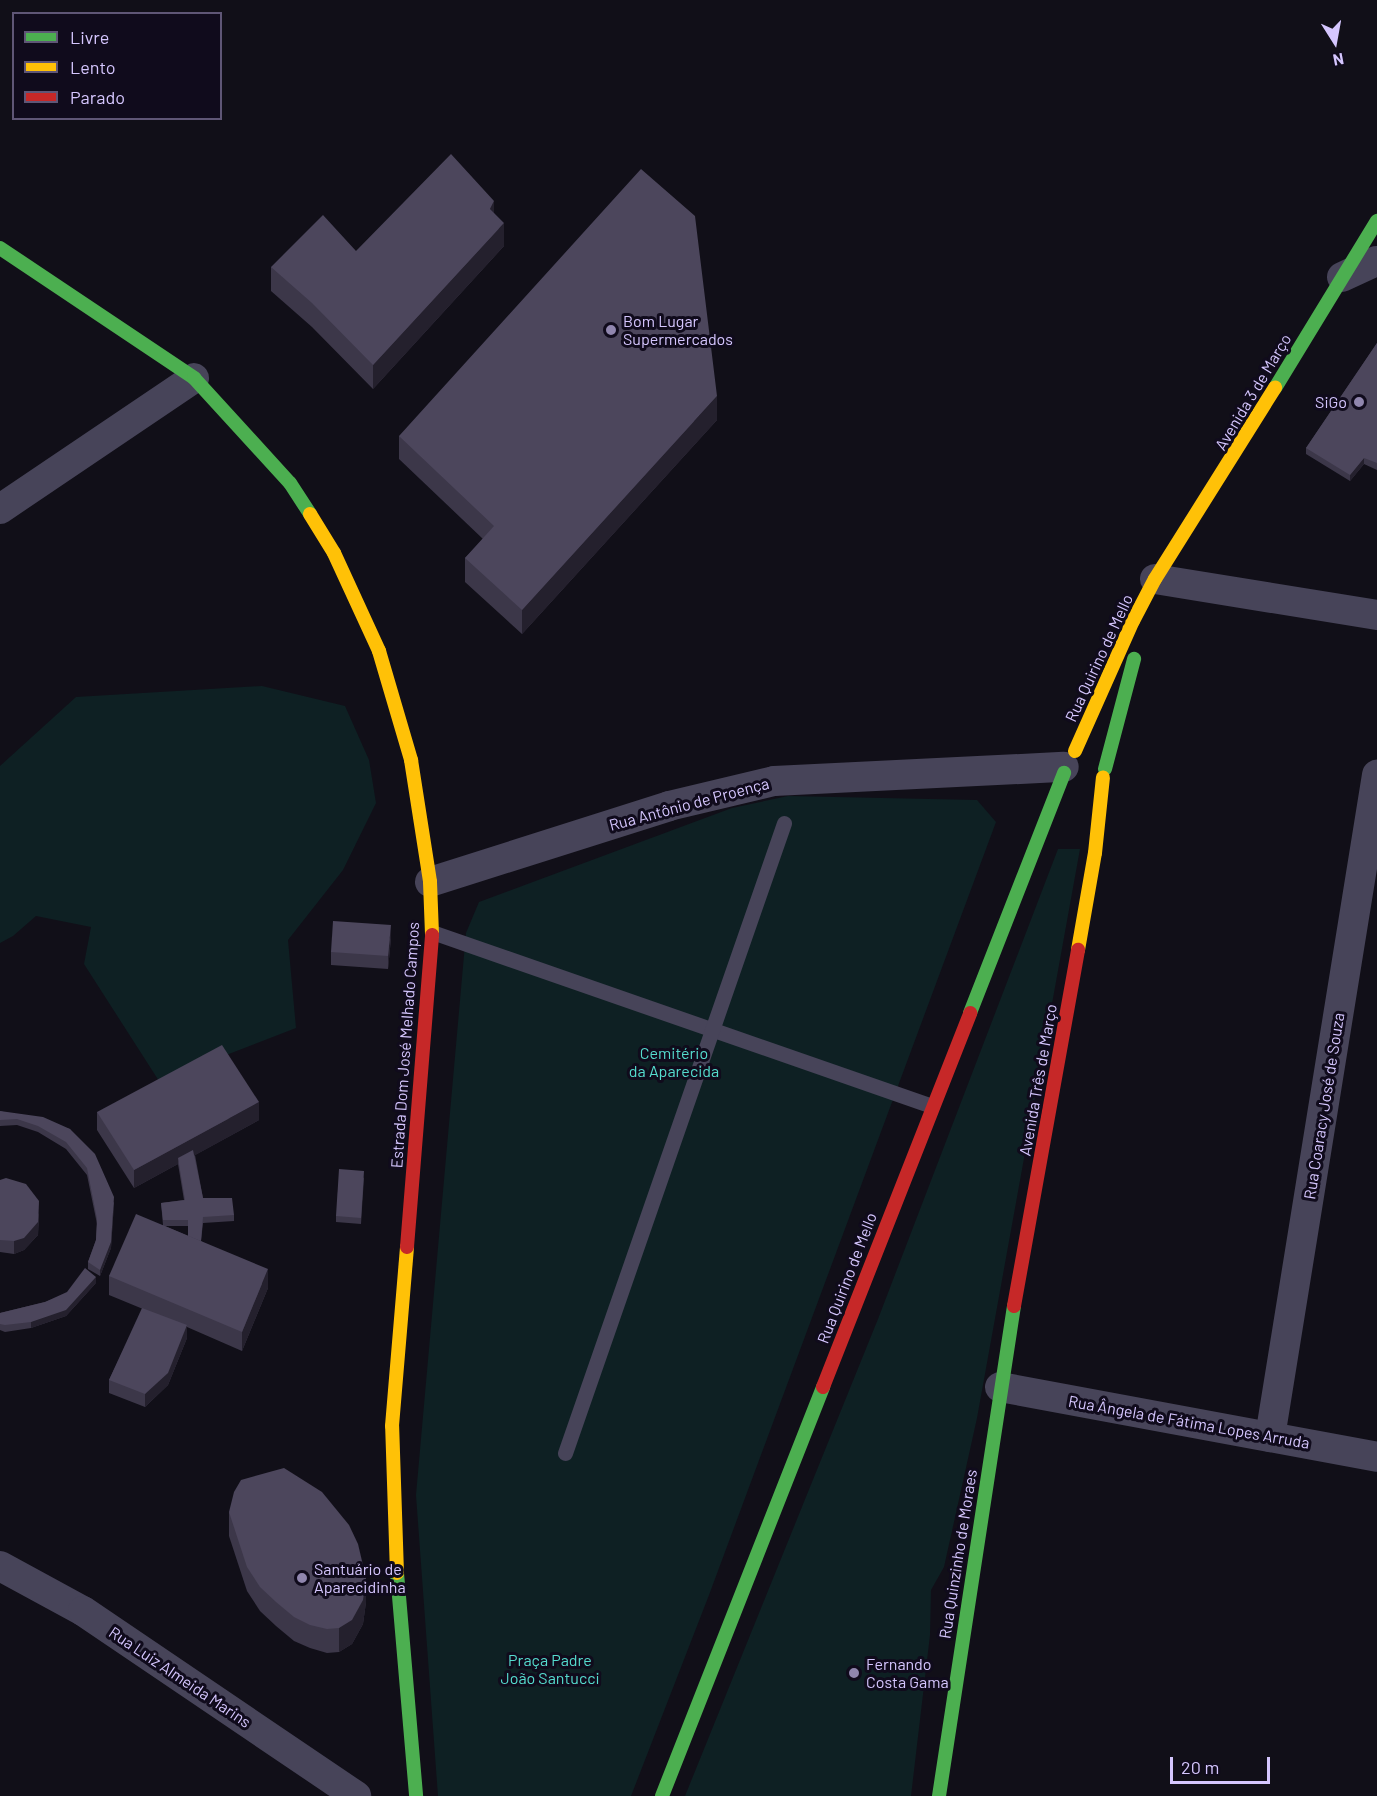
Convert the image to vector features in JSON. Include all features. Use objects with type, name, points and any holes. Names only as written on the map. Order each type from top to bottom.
[{"type":"street","name":"Avenida 3 de Março","points":[[1155,579],[1219,481],[1377,221]]},
{"type":"street","name":"Estrada Dom José Melhado Campos","points":[[0,248],[194,378],[290,483],[334,553],[379,651],[411,760],[430,882],[432,933],[392,1426],[397,1568],[416,1796]]},
{"type":"street","points":[[1342,277],[1377,261]]},
{"type":"street","points":[[0,509],[194,378]]},
{"type":"street","points":[[1155,579],[1377,615]]},
{"type":"street","name":"Rua Quirino de Mello","points":[[662,1796],[932,1106],[1079,767],[1132,621],[1155,579]]},
{"type":"street","name":"Avenida Três de Março","points":[[1000,1387],[1095,853],[1104,773],[1155,579]]},
{"type":"street","points":[[1100,757],[1104,773],[1079,767],[1100,757]]},
{"type":"street","name":"Rua Antônio de Proença","points":[[430,882],[669,807],[774,781],[1079,767]]},
{"type":"street","name":"Rua Coaracy José de Souza","points":[[1270,1437],[1377,775]]},
{"type":"street","name":"Rua Ângela de Fátima Lopes Arruda","points":[[1000,1387],[1377,1457]]},
{"type":"street","name":"Rua Quinzinho de Moraes","points":[[939,1796],[1000,1387]]},
{"type":"street","name":"Rua Luiz Almeida Marins","points":[[0,1566],[83,1611],[356,1796]]},
{"type":"lane","points":[[565,1453],[784,823]]},
{"type":"lane","points":[[432,933],[932,1106]]},
{"type":"green space","points":[[262,686],[345,706],[369,760],[376,803],[343,870],[288,940],[296,1028],[159,1081],[84,964],[91,927],[36,916],[13,936],[0,943],[0,766],[76,697]]},
{"type":"green space","name":"Cemitério da Aparecida","points":[[788,796],[977,800],[996,822],[709,1595],[631,1796],[438,1796],[416,1495],[466,933],[479,902],[732,808]]},
{"type":"green space","points":[[1058,849],[1080,849],[977,1418],[944,1567],[931,1590],[930,1635],[911,1796],[685,1796],[878,1319]]},
{"type":"building","points":[[451,154],[494,201],[490,209],[504,223],[373,365],[312,303],[271,267],[323,215],[356,251]]},
{"type":"building","name":"Bom Lugar Supermercados","points":[[641,169],[695,216],[717,396],[522,610],[465,558],[494,526],[399,436]]},
{"type":"building","name":"SiGo","points":[[1377,343],[1377,463],[1364,458],[1350,475],[1306,448]]},
{"type":"building","points":[[333,921],[391,925],[388,956],[331,952]]},
{"type":"building","points":[[222,1045],[259,1102],[134,1170],[97,1112]]},
{"type":"building","points":[[0,1111],[43,1117],[70,1129],[95,1154],[114,1197],[111,1242],[100,1270],[88,1262],[96,1240],[97,1219],[87,1168],[66,1142],[38,1126],[17,1119],[0,1120]]},
{"type":"building","points":[[193,1150],[203,1198],[232,1198],[234,1215],[203,1217],[201,1241],[188,1236],[188,1220],[163,1220],[161,1203],[185,1200],[178,1158]]},
{"type":"building","points":[[339,1169],[364,1171],[361,1218],[336,1216]]},
{"type":"building","points":[[6,1178],[26,1184],[39,1201],[38,1222],[24,1238],[14,1241],[0,1240],[0,1180]]},
{"type":"building","points":[[136,1214],[268,1269],[242,1332],[109,1276]]},
{"type":"building","points":[[85,1268],[96,1277],[66,1310],[31,1322],[0,1324],[0,1313],[45,1302],[67,1292]]},
{"type":"building","points":[[142,1308],[187,1325],[168,1373],[145,1394],[109,1380]]},
{"type":"building","name":"Santuário de Aparecidinha","points":[[284,1468],[322,1492],[349,1525],[358,1544],[366,1578],[363,1600],[352,1620],[339,1628],[327,1629],[310,1625],[294,1617],[260,1587],[247,1567],[229,1512],[234,1492],[241,1480]]},
{"type":"traffic: fast","points":[[1275,388],[1377,221]]},
{"type":"traffic: fast","points":[[0,248],[194,378],[290,483],[310,514]]},
{"type":"traffic: fast","points":[[1105,769],[1134,659]]},
{"type":"traffic: fast","points":[[970,1013],[1064,773]]},
{"type":"traffic: fast","points":[[939,1796],[1014,1306]]},
{"type":"traffic: fast","points":[[662,1796],[823,1387]]},
{"type":"traffic: fast","points":[[397,1573],[416,1796]]},
{"type":"traffic: slow","points":[[1075,751],[1133,621],[1155,579],[1275,388]]},
{"type":"traffic: slow","points":[[310,514],[334,553],[379,651],[411,760],[430,882],[432,935]]},
{"type":"traffic: slow","points":[[1078,950],[1095,853],[1103,777]]},
{"type":"traffic: slow","points":[[397,1573],[392,1426],[407,1247]]},
{"type":"traffic: jam","points":[[407,1247],[432,935]]},
{"type":"traffic: jam","points":[[1014,1306],[1078,950]]},
{"type":"traffic: jam","points":[[823,1387],[970,1013]]},
{"type":"place","name":"Bom Lugar Supermercados","points":[[611,330]]},
{"type":"place","name":"SiGo","points":[[1359,402]]},
{"type":"place","name":"Santuário de Aparecidinha","points":[[302,1578]]},
{"type":"place","name":"Fernando Costa Gama","points":[[854,1673]]},
{"type":"park label","name":"Praça Padre João Santucci","points":[[550,1669]]}]
